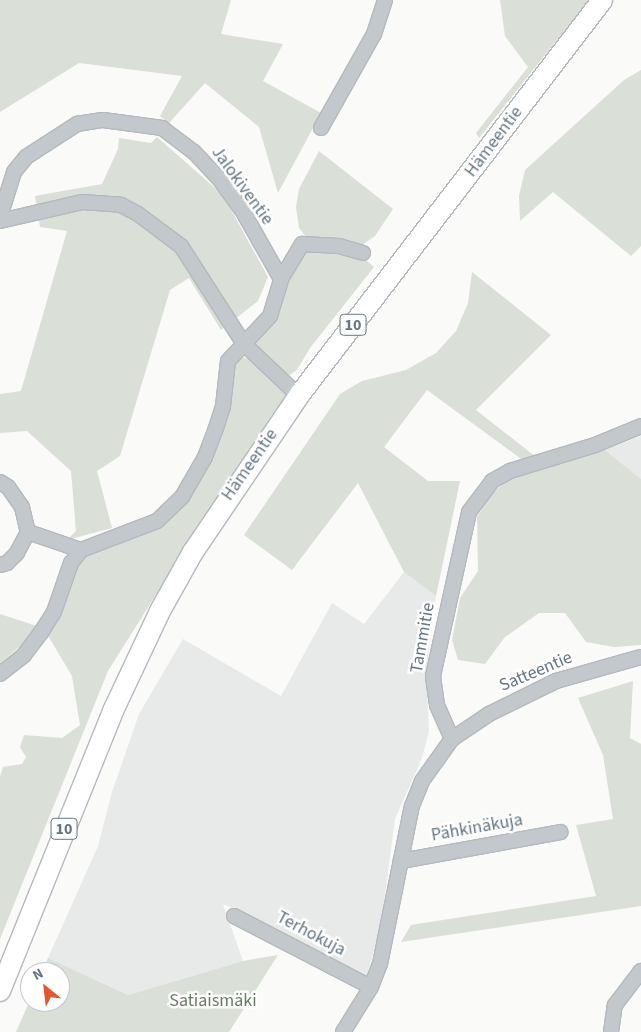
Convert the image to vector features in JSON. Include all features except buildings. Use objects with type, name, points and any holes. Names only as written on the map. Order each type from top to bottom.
[{"type":"highway","name":"Hämeentie","points":[[0,991],[102,738],[160,611],[217,513],[299,396],[602,0]]},
{"type":"street","points":[[321,128],[374,34],[385,0]]},
{"type":"street","name":"Jalokiventie","points":[[0,219],[14,172],[26,156],[77,124],[103,120],[162,128],[194,152],[220,180],[242,210],[281,279]]},
{"type":"street","points":[[0,219],[82,202],[102,202],[130,210],[181,246],[244,344],[299,396]]},
{"type":"street","points":[[0,674],[24,655],[42,631],[54,612],[71,563],[81,550],[157,521],[182,497],[206,457],[215,431],[223,406],[228,361],[270,316],[281,279],[302,244],[339,246],[363,253]]},
{"type":"street","name":"Tammitie","points":[[452,739],[437,705],[433,676],[469,512],[479,495],[492,481],[510,471],[595,445],[641,426]]},
{"type":"street","points":[[0,482],[8,487],[22,507],[28,532],[17,553],[7,563],[0,565]]},
{"type":"street","points":[[28,532],[81,550]]},
{"type":"street","name":"Satteentie","points":[[452,739],[489,714],[556,681],[641,657]]},
{"type":"street","points":[[344,1032],[371,987],[380,964],[412,806],[422,781],[452,739]]},
{"type":"street","name":"Pähkinäkuja","points":[[401,861],[560,832]]},
{"type":"street","name":"Terhokuja","points":[[234,916],[371,987]]},
{"type":"street","points":[[611,1032],[615,1004],[641,971]]},
{"type":"shaded area","points":[[641,436],[641,479],[605,450]]},
{"type":"shaded area","points":[[404,572],[436,596],[426,672],[429,731],[422,758],[395,819],[381,925],[367,975],[223,904],[243,961],[128,995],[70,968],[70,962],[57,962],[48,958],[98,846],[112,792],[139,714],[183,639],[281,696],[332,603],[364,624]]},
{"type":"green space","points":[[0,0],[231,0],[221,34],[283,44],[263,81],[321,113],[278,193],[259,127],[205,83],[169,123],[160,116],[182,76],[79,63],[0,112]]},
{"type":"green space","points":[[500,0],[589,0],[479,138],[476,133],[528,67],[505,36]]},
{"type":"green space","points":[[641,70],[641,246],[631,256],[553,192],[520,221],[519,196],[525,170],[624,80]]},
{"type":"green space","points":[[157,137],[223,195],[268,277],[258,301],[221,330],[189,278],[170,290],[120,456],[97,471],[112,528],[67,540],[76,531],[71,471],[27,431],[0,433],[0,394],[21,391],[67,231],[40,227],[35,196],[102,184],[118,149],[119,138],[151,143]]},
{"type":"green space","points":[[319,151],[393,209],[375,236],[362,245],[307,238],[299,228],[296,207],[299,189]]},
{"type":"green space","points":[[304,250],[360,255],[374,267],[310,348],[297,370],[288,376],[280,376],[273,365],[275,362],[268,356],[264,358],[252,345],[283,281]]},
{"type":"green space","points":[[472,272],[551,335],[476,410],[536,457],[524,461],[427,390],[384,447],[428,481],[460,481],[436,596],[404,572],[358,483],[292,570],[244,535],[340,394],[362,381],[406,370],[436,353],[456,331],[468,303]]},
{"type":"green space","points":[[238,356],[252,360],[286,389],[288,397],[184,550],[108,671],[0,939],[0,777],[3,767],[22,764],[26,757],[20,747],[24,735],[62,738],[80,725],[72,676],[47,634],[73,570],[83,555],[186,500],[233,363]]},
{"type":"green space","points":[[605,450],[641,479],[641,645],[614,647],[586,642],[565,613],[539,613],[505,637],[485,664],[458,660],[452,640],[460,598],[478,571],[477,517],[492,494],[512,475]]},
{"type":"green space","points":[[0,614],[37,626],[30,638],[0,663]]},
{"type":"green space","points":[[633,681],[630,738],[641,744],[641,906],[401,942],[411,925],[596,896],[576,825],[613,819],[603,755],[578,698]]},
{"type":"green space","name":"Satiaismäki","points":[[278,955],[229,1032],[16,1032],[25,1012],[70,1012],[70,968],[128,995],[243,961]]},
{"type":"green space","name":"Satiaismäki","points":[[48,958],[57,962],[46,962]]}]
